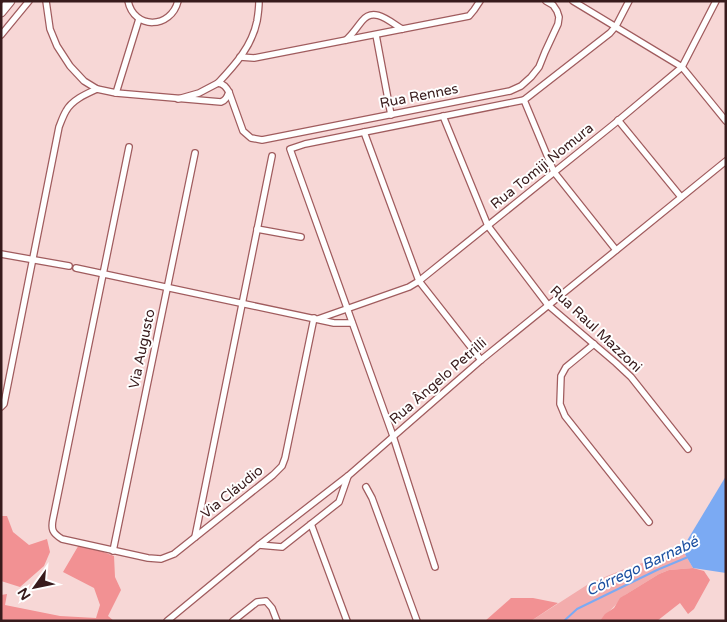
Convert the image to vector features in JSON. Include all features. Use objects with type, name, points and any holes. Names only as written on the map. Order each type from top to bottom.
[{"type":"main road","points":[[1,12],[10,1]]},
{"type":"street","points":[[1,35],[29,1]]},
{"type":"street","points":[[46,1],[50,29],[57,46],[70,66],[84,81],[97,90],[221,102],[228,97],[229,92],[223,84],[218,83]]},
{"type":"street","points":[[128,1],[132,13],[139,19],[156,23],[166,19],[174,12],[178,1]]},
{"type":"street","points":[[178,99],[218,83],[240,58],[248,45],[256,23],[259,1]]},
{"type":"street","points":[[240,58],[254,58],[468,16],[480,1]]},
{"type":"street","name":"Rua Rennes","points":[[229,92],[243,131],[251,138],[262,140],[510,91],[521,86],[539,67],[558,24],[559,17],[557,11],[553,5],[546,1]]},
{"type":"street","points":[[574,1],[682,67],[726,121]]},
{"type":"street","points":[[435,567],[393,436],[290,149],[304,144],[524,100],[610,33],[616,26],[629,1]]},
{"type":"street","name":"Rua Tomiji Nomura","points":[[316,319],[409,287],[420,281],[682,67],[716,1]]},
{"type":"street","points":[[346,40],[364,19],[371,14],[378,15],[402,29]]},
{"type":"street","points":[[116,93],[139,19]]},
{"type":"street","points":[[376,34],[391,114]]},
{"type":"street","points":[[207,88],[206,95],[211,102]]},
{"type":"street","points":[[1,407],[4,404],[59,127],[66,110],[74,102],[88,93],[97,90]]},
{"type":"street","points":[[524,100],[554,172],[616,250]]},
{"type":"street","name":"Rua Rennes","points":[[221,102],[236,113]]},
{"type":"street","name":"Rua Raul Mazzoni","points":[[443,116],[488,226],[548,305],[631,377],[688,449]]},
{"type":"street","points":[[618,120],[681,198]]},
{"type":"street","points":[[364,132],[420,281],[481,360]]},
{"type":"street","points":[[103,274],[129,147]]},
{"type":"street","name":"Via Augusto","points":[[113,550],[195,153]]},
{"type":"street","points":[[195,537],[272,156]]},
{"type":"street","name":"Rua Ângelo Petrilli","points":[[167,621],[259,545],[348,476],[481,360],[726,161]]},
{"type":"street","points":[[257,229],[301,237]]},
{"type":"street","points":[[1,254],[69,266]]},
{"type":"street","points":[[76,268],[334,323],[352,323]]},
{"type":"street","name":"Via Cláudio","points":[[103,274],[52,527],[55,535],[62,539],[148,558],[160,559],[174,554],[282,466],[316,319]]},
{"type":"street","points":[[594,344],[566,367],[561,376],[560,404],[565,416],[649,522]]},
{"type":"street","points":[[259,545],[282,547],[339,502],[348,476]]},
{"type":"street","points":[[366,487],[372,498],[417,621]]},
{"type":"street","points":[[311,524],[347,621]]},
{"type":"street","points":[[233,621],[257,602],[266,601],[272,608],[277,621]]},
{"type":"shaded area","points":[[1,516],[7,516],[13,532],[29,545],[47,539],[50,552],[44,566],[20,587],[1,581]]},
{"type":"shaded area","points":[[80,543],[114,556],[115,577],[121,590],[108,616],[114,621],[1,621],[1,595],[7,594],[5,605],[60,616],[96,618],[100,605],[94,588],[63,572]]},
{"type":"shaded area","points":[[682,549],[693,568],[669,570],[659,574],[625,595],[600,621],[531,621],[590,583]]},
{"type":"shaded area","points":[[693,568],[704,571],[710,580],[694,609],[688,614],[680,603],[657,621],[600,621],[605,614],[614,608],[620,598],[659,574],[669,570]]},
{"type":"shaded area","points":[[511,598],[533,598],[558,603],[531,621],[485,621]]},
{"type":"water","points":[[726,476],[726,573],[693,568],[682,549]]},
{"type":"waterway","name":"Córrego Barnabé","points":[[564,621],[577,609],[688,557]]}]
